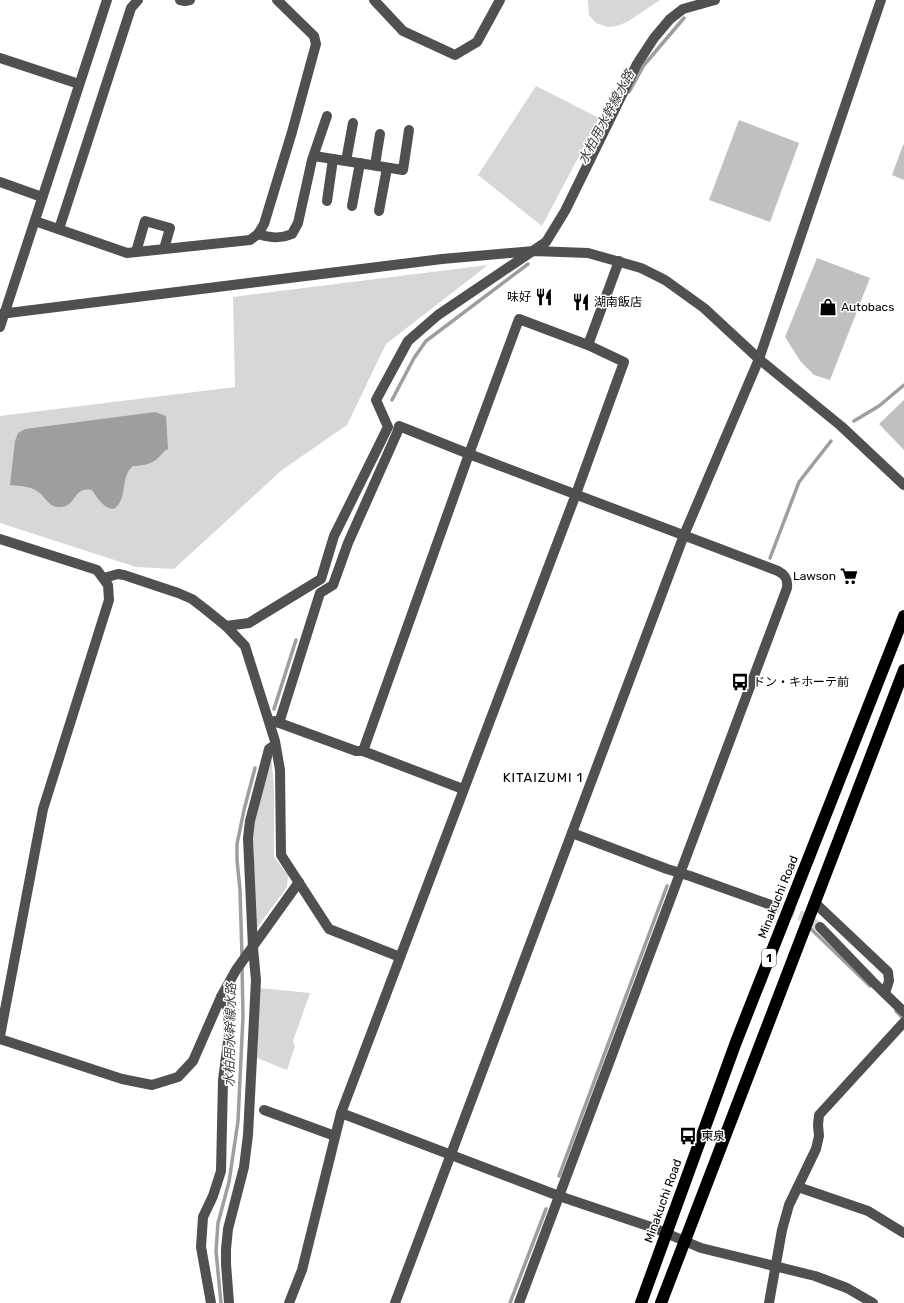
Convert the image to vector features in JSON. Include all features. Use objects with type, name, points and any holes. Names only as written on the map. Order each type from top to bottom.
[{"type":"highway","name":"Minakuchi Road","points":[[640,1303],[736,1042],[904,616]]},
{"type":"highway","name":"1","points":[[661,1303],[904,670]]},
{"type":"street","points":[[0,327],[2,314],[35,221],[107,0]]},
{"type":"street","points":[[59,229],[131,8],[138,0]]},
{"type":"street","points":[[180,0],[186,2],[190,0]]},
{"type":"street","points":[[35,221],[127,253],[250,240],[258,234],[264,224],[292,132],[316,44],[314,36],[277,0]]},
{"type":"street","points":[[374,0],[403,31],[455,55],[477,42],[500,0]]},
{"type":"street","points":[[226,626],[249,623],[321,579],[334,536],[388,427],[376,400],[408,341],[438,315],[546,242],[565,211],[637,64],[654,38],[670,19],[683,9],[715,0]]},
{"type":"street","points":[[395,1303],[684,535],[759,359],[881,0]]},
{"type":"street","points":[[0,58],[79,84]]},
{"type":"street","points":[[258,234],[269,238],[283,238],[292,234],[298,223],[314,156],[326,116]]},
{"type":"street","points":[[346,161],[353,123]]},
{"type":"street","points":[[314,156],[403,170],[409,130]]},
{"type":"street","points":[[375,165],[380,134]]},
{"type":"street","points":[[327,201],[333,159]]},
{"type":"street","points":[[352,206],[360,163]]},
{"type":"street","points":[[379,211],[387,168]]},
{"type":"street","points":[[0,182],[42,197]]},
{"type":"street","points":[[136,252],[145,222],[170,228],[164,249]]},
{"type":"street","points":[[2,314],[442,259],[534,251],[588,253],[619,260],[641,268],[665,280],[704,308],[759,359],[841,426],[904,485]]},
{"type":"street","points":[[588,345],[619,260]]},
{"type":"street","points":[[289,1303],[302,1270],[341,1113],[576,494],[624,362],[588,345],[519,319],[363,751]]},
{"type":"street","points":[[279,723],[320,593],[333,585],[348,543],[399,426],[469,454],[778,570],[786,577],[788,582],[784,596],[519,1303]]},
{"type":"street","points":[[0,539],[97,570],[108,585],[109,600],[43,809],[0,1037],[122,1079],[152,1085],[178,1077],[193,1061],[221,997],[236,970],[299,882]]},
{"type":"street","points":[[324,571],[336,576]]},
{"type":"street","points":[[104,578],[118,574],[124,575],[178,593],[205,609],[226,626],[245,646],[268,718],[280,770],[281,855],[329,929],[400,957]]},
{"type":"street","points":[[268,718],[356,751],[363,751],[463,789]]},
{"type":"street","points":[[229,1303],[226,1264],[228,1229],[240,1182],[248,1135],[256,980],[251,950],[248,838],[250,821],[269,749],[275,745]]},
{"type":"street","points":[[572,833],[771,905]]},
{"type":"street","points":[[815,903],[888,972],[888,981],[885,993]]},
{"type":"street","points":[[820,927],[904,1012]]},
{"type":"street","points":[[211,1303],[201,1248],[203,1217],[213,1196],[220,1171],[223,1080],[229,1034],[228,1008],[221,997]]},
{"type":"street","points":[[768,1303],[782,1230],[789,1205],[816,1149],[819,1136],[819,1115],[904,1022]]},
{"type":"street","points":[[264,1110],[335,1136]]},
{"type":"street","points":[[341,1113],[559,1196],[654,1228],[701,1248],[815,1276],[847,1288],[873,1303]]},
{"type":"street","points":[[798,1187],[868,1211],[904,1232]]},
{"type":"shaded area","points":[[588,0],[660,0],[627,22],[617,26],[608,27],[596,23],[589,15]]},
{"type":"shaded area","points":[[536,86],[599,118],[542,226],[478,175]]},
{"type":"shaded area","points":[[488,265],[386,344],[347,425],[282,470],[174,569],[136,567],[0,523],[0,416],[235,387],[233,297]]},
{"type":"shaded area","points":[[155,412],[166,416],[168,449],[153,462],[133,466],[126,476],[123,494],[119,504],[114,509],[110,509],[104,505],[92,490],[81,491],[69,504],[55,507],[34,489],[24,486],[10,485],[15,441],[18,433],[25,429]]},
{"type":"shaded area","points":[[271,755],[274,787],[274,857],[288,875],[287,887],[256,929],[253,831]]},
{"type":"shaded area","points":[[259,988],[310,993],[293,1041],[295,1046],[287,1070],[257,1058]]},
{"type":"building","points":[[739,120],[799,143],[770,222],[709,200]]},
{"type":"building","points":[[904,145],[904,180],[892,175]]},
{"type":"building","name":"Autobacs","points":[[817,258],[870,278],[830,380],[814,375],[801,362],[785,337]]},
{"type":"building","points":[[904,400],[904,450],[879,424]]},
{"type":"waterway","name":"水柏用水幹線水路","points":[[629,92],[644,65],[684,18]]},
{"type":"waterway","name":"水柏用水幹線水路","points":[[392,400],[414,358],[426,341],[528,264]]},
{"type":"waterway","points":[[854,421],[879,406],[904,385]]},
{"type":"waterway","points":[[770,558],[799,482],[831,441]]},
{"type":"waterway","name":"水柏用水幹線水路","points":[[274,709],[296,640]]},
{"type":"waterway","name":"水柏用水幹線水路","points":[[242,957],[237,844],[255,768]]},
{"type":"waterway","points":[[559,1176],[667,886]]},
{"type":"waterway","points":[[808,926],[870,986]]},
{"type":"waterway","name":"水柏用水幹線水路","points":[[221,1303],[216,1251],[218,1223],[229,1182],[238,1121],[243,1016],[242,967]]},
{"type":"waterway","points":[[896,1011],[904,1019]]},
{"type":"waterway","points":[[510,1303],[546,1209]]},
{"type":"tunnel","points":[[771,905],[801,916],[820,927]]},
{"type":"place","name":"味好","points":[[544,297]]},
{"type":"place","name":"湖南飯店","points":[[581,302]]},
{"type":"place","name":"Autobacs","points":[[828,307]]},
{"type":"place","name":"Lawson","points":[[849,576]]},
{"type":"place","name":"ドン・キホーテ前","points":[[740,682]]},
{"type":"place","name":"東泉","points":[[688,1136]]},
{"type":"district","name":"KITAIZUMI 1","points":[[543,777]]}]
